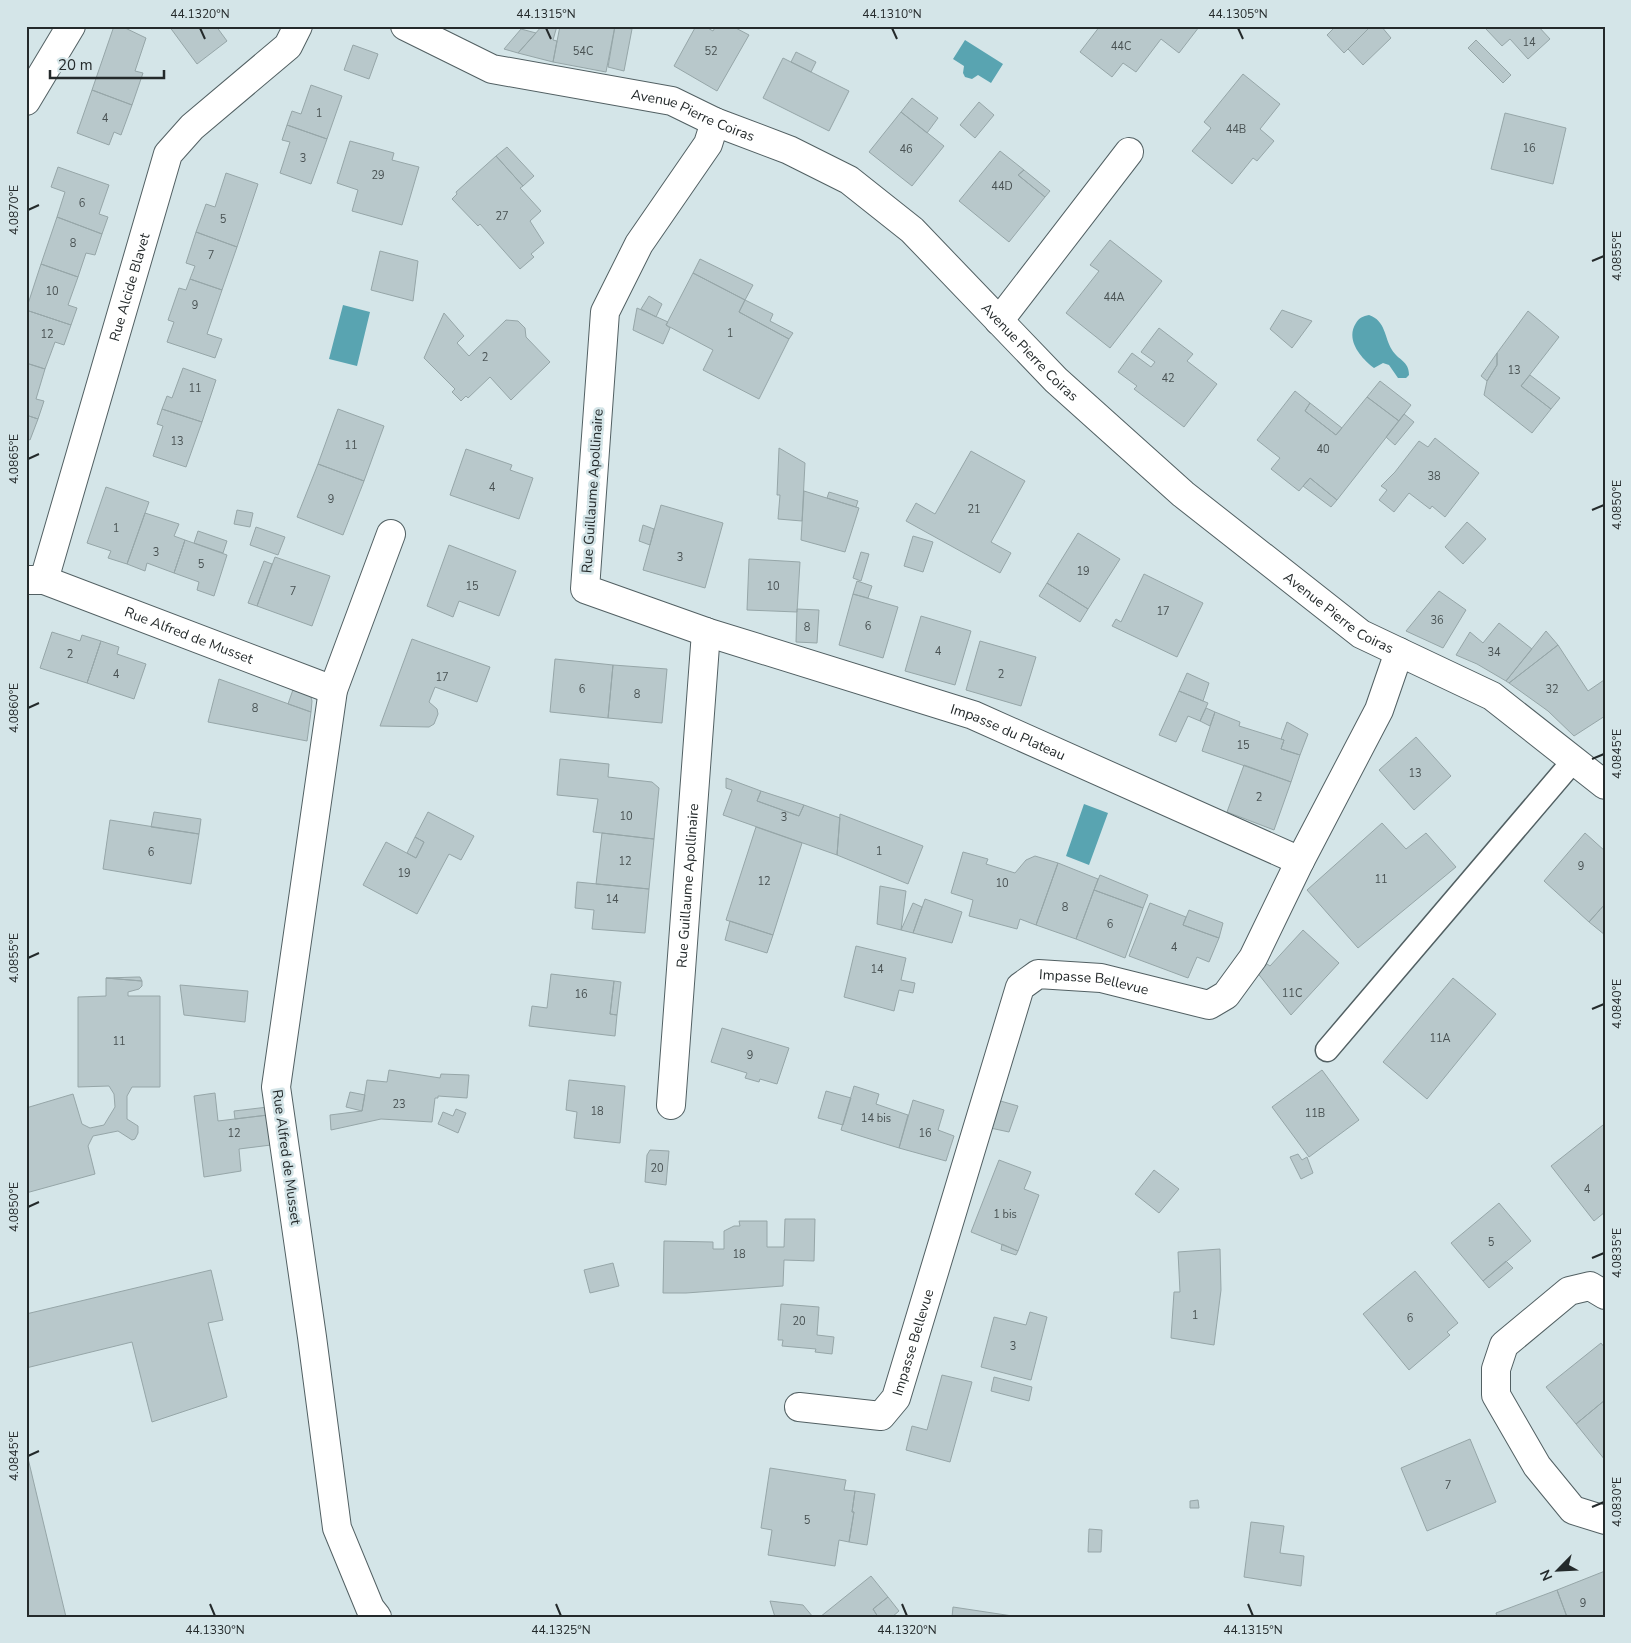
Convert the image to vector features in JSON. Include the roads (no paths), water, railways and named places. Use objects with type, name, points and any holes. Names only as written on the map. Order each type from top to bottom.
[{"type":"street","points":[[26,100],[71,26]]},
{"type":"street","name":"Rue Alcide Blavet","points":[[35,580],[168,154],[192,127],[288,46],[298,26]]},
{"type":"street","name":"Avenue Pierre Coiras","points":[[405,26],[492,69],[672,102],[715,122],[789,150],[849,180],[912,230],[1056,380],[1183,494],[1361,634],[1492,696],[1605,785]]},
{"type":"street","name":"Rue Guillaume Apollinaire","points":[[671,1105],[706,632],[585,589],[605,312],[639,244],[708,144],[715,122]]},
{"type":"street","points":[[999,321],[1129,152]]},
{"type":"street","name":"Rue Alfred de Musset","points":[[377,1617],[370,1608],[337,1528],[276,1087],[333,690],[391,534]]},
{"type":"street","name":"Rue Alfred de Musset","points":[[35,580],[333,690]]},
{"type":"street","name":"Impasse du Plateau","points":[[706,632],[973,715],[1300,861]]},
{"type":"street","name":"Impasse Bellevue","points":[[799,1406],[881,1416],[896,1398],[1020,987],[1038,974],[1101,978],[1209,1005],[1226,995],[1253,958],[1300,861],[1379,710],[1399,652]]},
{"type":"street","points":[[1605,1295],[1590,1286],[1569,1291],[1504,1345],[1496,1369],[1496,1395],[1537,1466],[1573,1510],[1605,1520]]},
{"type":"lane","points":[[1327,1050],[1574,760]]},
{"type":"water","points":[[965,40],[1003,64],[991,83],[978,75],[972,79],[965,77],[963,73],[964,66],[953,59]]},
{"type":"water","points":[[343,305],[370,312],[357,366],[329,359]]},
{"type":"water","points":[[1369,315],[1382,325],[1392,350],[1409,370],[1409,375],[1406,378],[1398,378],[1389,365],[1383,363],[1374,368],[1356,348],[1352,336],[1353,329],[1358,320]]},
{"type":"water","points":[[1084,804],[1108,813],[1089,865],[1066,856]]}]
